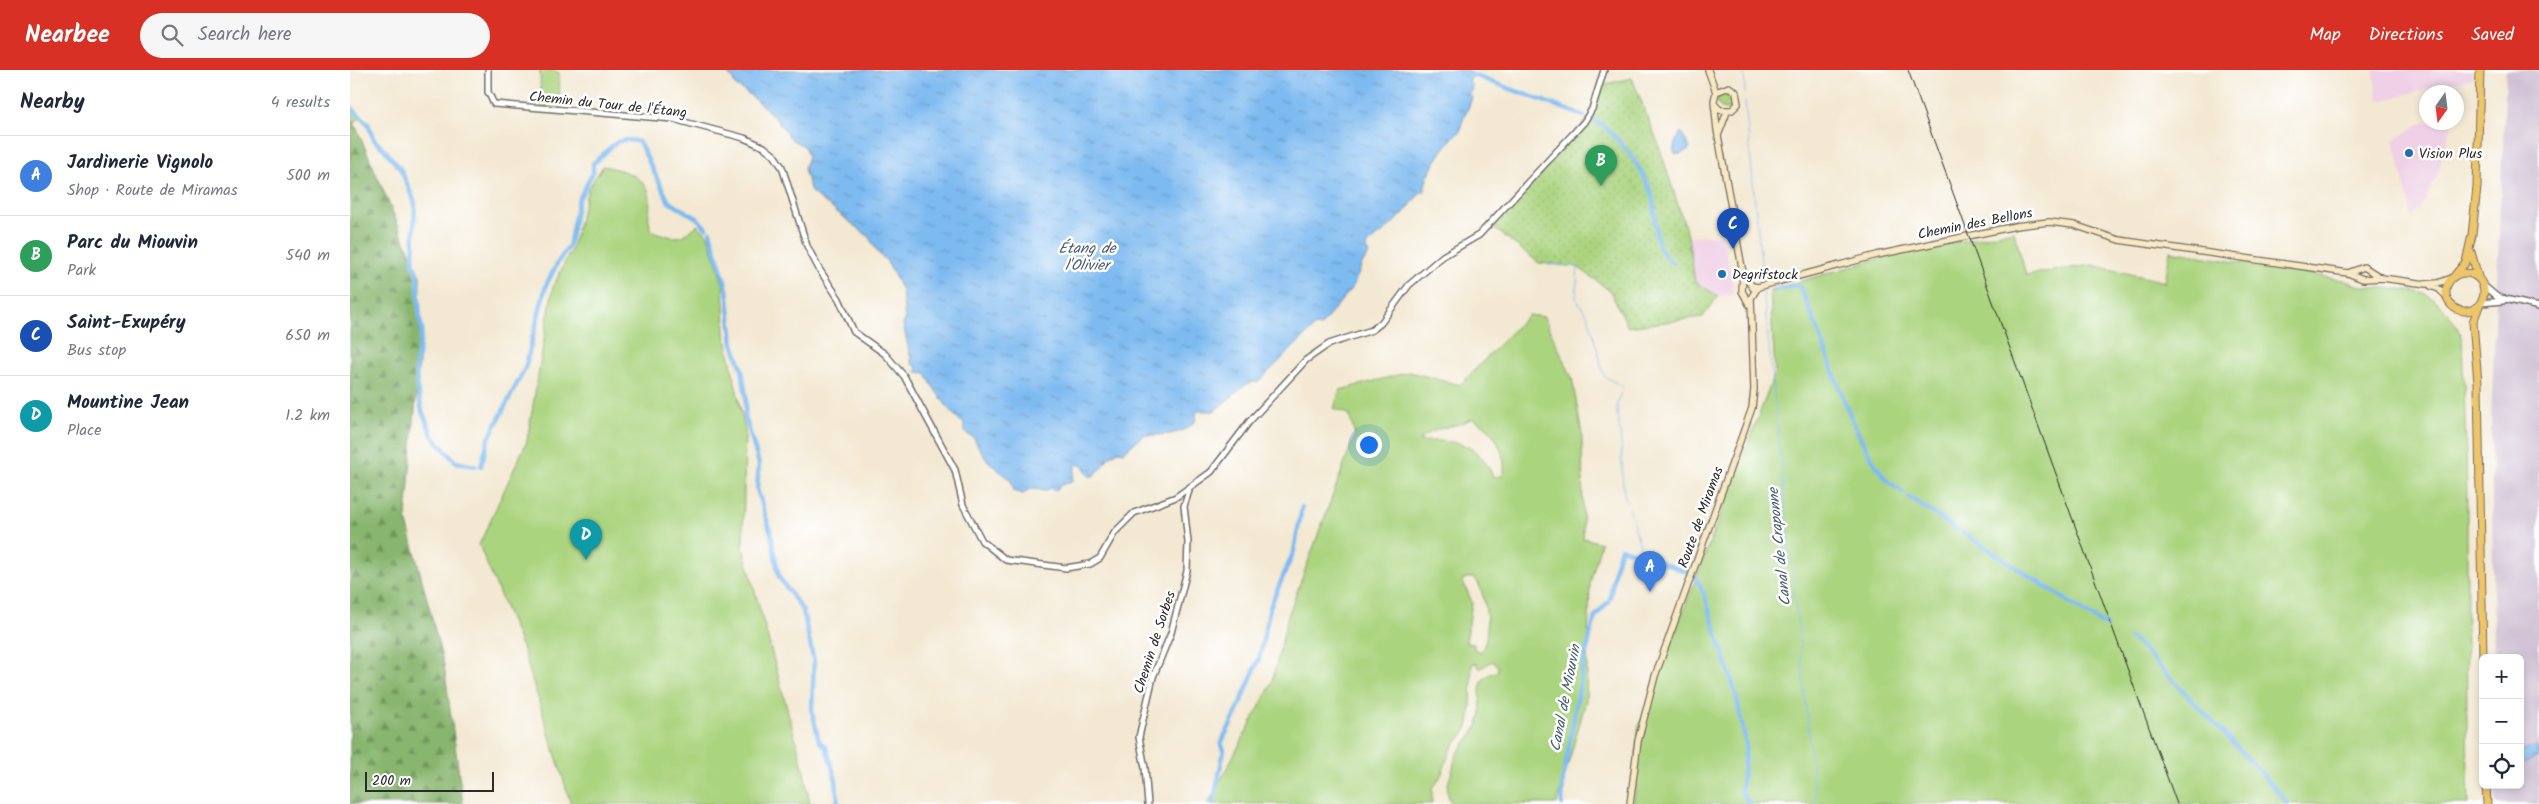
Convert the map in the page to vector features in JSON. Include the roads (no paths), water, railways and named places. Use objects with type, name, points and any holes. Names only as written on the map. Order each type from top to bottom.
[{"type":"main road","points":[[1708,70],[1716,92],[1714,97],[1719,137],[1744,273],[1743,287],[1752,290]]},
{"type":"main road","points":[[2446,296],[2447,284],[2466,262],[2470,246],[2477,187],[2480,70]]},
{"type":"main road","points":[[1711,77],[1736,92],[1738,100],[1735,108],[1727,112],[1721,122],[1719,137]]},
{"type":"main road","points":[[1716,92],[1725,87]]},
{"type":"main road","points":[[1715,105],[1720,110],[1727,112]]},
{"type":"main road","name":"Chemin des Bellons","points":[[1752,290],[1877,255],[2016,226],[2049,222],[2074,225],[2119,240],[2359,274]]},
{"type":"main road","points":[[2470,246],[2471,258],[2483,286],[2484,295],[2473,319],[2478,382],[2484,654]]},
{"type":"main road","points":[[2370,275],[2363,279],[2359,274],[2364,266],[2370,275],[2426,284],[2439,288],[2446,296],[2450,305],[2469,321],[2475,338]]},
{"type":"main road","points":[[1744,273],[1752,290]]},
{"type":"main road","points":[[2426,284],[2438,283],[2464,273],[2478,278]]},
{"type":"main road","name":"Route de Miramas","points":[[1630,804],[1636,749],[1655,676],[1752,408],[1754,389],[1750,310],[1752,290]]},
{"type":"main road","points":[[2459,311],[2470,311],[2480,304]]},
{"type":"main road","points":[[2486,789],[2487,804]]},
{"type":"street","name":"Chemin du Tour de l'Étang","points":[[488,70],[488,92],[494,104],[673,119],[744,138],[764,147],[774,155],[782,167],[793,194],[808,246],[819,269],[839,298],[854,332],[886,354],[900,370],[956,470],[963,505],[975,531],[982,541],[1006,560],[1066,568],[1090,564],[1100,558],[1115,532],[1134,513],[1176,497],[1191,489],[1212,472],[1250,422],[1306,360],[1329,344],[1372,330],[1380,323],[1409,285],[1426,268],[1484,230],[1584,122],[1592,109],[1604,70]]},
{"type":"street","points":[[2483,286],[2497,297],[2539,308]]},
{"type":"street","points":[[2480,304],[2499,300],[2539,308]]},
{"type":"street","name":"Chemin de Sorbes","points":[[1148,804],[1145,768],[1139,737],[1151,685],[1171,633],[1187,571],[1188,542],[1184,506],[1186,495],[1191,489]]},
{"type":"water","name":"Étang de l'Olivier","points":[[723,70],[1469,70],[1473,75],[1469,82],[1472,85],[1471,93],[1466,95],[1472,97],[1460,132],[1449,142],[1437,159],[1425,185],[1425,191],[1421,192],[1403,214],[1366,246],[1369,254],[1362,264],[1354,285],[1320,327],[1315,326],[1258,382],[1248,383],[1214,411],[1197,411],[1195,422],[1189,427],[1164,435],[1143,435],[1124,452],[1118,451],[1108,458],[1101,469],[1093,476],[1089,476],[1083,466],[1076,464],[1072,482],[1061,485],[1056,491],[1051,488],[1046,490],[1030,489],[1023,494],[1014,491],[1011,481],[986,459],[974,438],[964,432],[964,423],[955,416],[943,401],[926,373],[916,372],[917,367],[912,364],[903,324],[905,320],[902,290],[886,260],[879,254],[868,236],[811,192],[804,169],[808,156],[804,146],[792,140],[771,113],[735,85],[732,78]]},
{"type":"water","points":[[1681,132],[1690,148],[1677,155],[1674,153],[1674,147]]},
{"type":"water","points":[[2536,746],[2539,757],[2524,763],[2524,750]]},
{"type":"waterway","name":"Canal de Craponne","points":[[1744,70],[1745,93]]},
{"type":"waterway","points":[[1473,75],[1584,116]]},
{"type":"waterway","name":"Canal de Craponne","points":[[1745,102],[1763,282]]},
{"type":"waterway","points":[[350,106],[368,124],[374,140],[401,170],[415,203],[413,264],[417,274],[422,330],[416,367],[417,386],[422,411],[433,437],[456,462],[475,466]]},
{"type":"waterway","points":[[1591,118],[1618,140],[1641,171],[1651,192],[1656,230],[1661,249],[1665,257],[1673,263]]},
{"type":"waterway","points":[[481,466],[488,440],[525,368],[546,285],[569,246],[578,201],[593,172],[593,163],[618,142],[624,140],[639,142],[669,202],[697,218],[706,228]]},
{"type":"waterway","points":[[710,232],[727,289],[733,344],[742,369],[746,397],[745,416],[759,464],[757,489],[771,533],[779,577],[803,611],[814,662],[812,711],[819,741],[826,747],[836,780],[838,804]]},
{"type":"waterway","points":[[1547,263],[1578,267],[1576,298],[1589,318],[1604,376],[1622,386],[1617,412],[1621,440],[1623,488],[1627,503]]},
{"type":"waterway","points":[[1775,290],[1795,285],[1800,287],[1859,435],[1871,458],[1885,478],[1903,492]]},
{"type":"waterway","name":"Canal de Craponne","points":[[1763,288],[1816,804]]},
{"type":"waterway","points":[[1909,497],[1956,529]]},
{"type":"waterway","points":[[1213,804],[1224,750],[1221,743],[1234,718],[1259,659],[1270,607],[1294,551],[1302,507]]},
{"type":"waterway","points":[[1629,508],[1643,556]]},
{"type":"waterway","points":[[1962,532],[2106,626]]},
{"type":"waterway","name":"Canal de Miouvin","points":[[1610,598],[1615,568],[1621,548],[1690,573]]},
{"type":"waterway","points":[[1695,576],[1704,594],[1736,694],[1746,745],[1741,792],[1750,804]]},
{"type":"waterway","name":"Canal de Miouvin","points":[[1562,804],[1563,779],[1584,661],[1595,617],[1608,602]]},
{"type":"waterway","points":[[2130,638],[2259,770],[2288,804]]},
{"type":"railway","points":[[1908,70],[2177,804]]},
{"type":"place","name":"Vision Plus","points":[[2409,153]]},
{"type":"place","name":"Parc du Miouvin","points":[[1601,186]]},
{"type":"place","name":"Saint-Exupéry","points":[[1733,249]]},
{"type":"place","name":"Degrifstock","points":[[1722,274]]},
{"type":"place","name":"Mountine Jean","points":[[586,560]]},
{"type":"place","name":"Jardinerie Vignolo","points":[[1650,592]]}]
